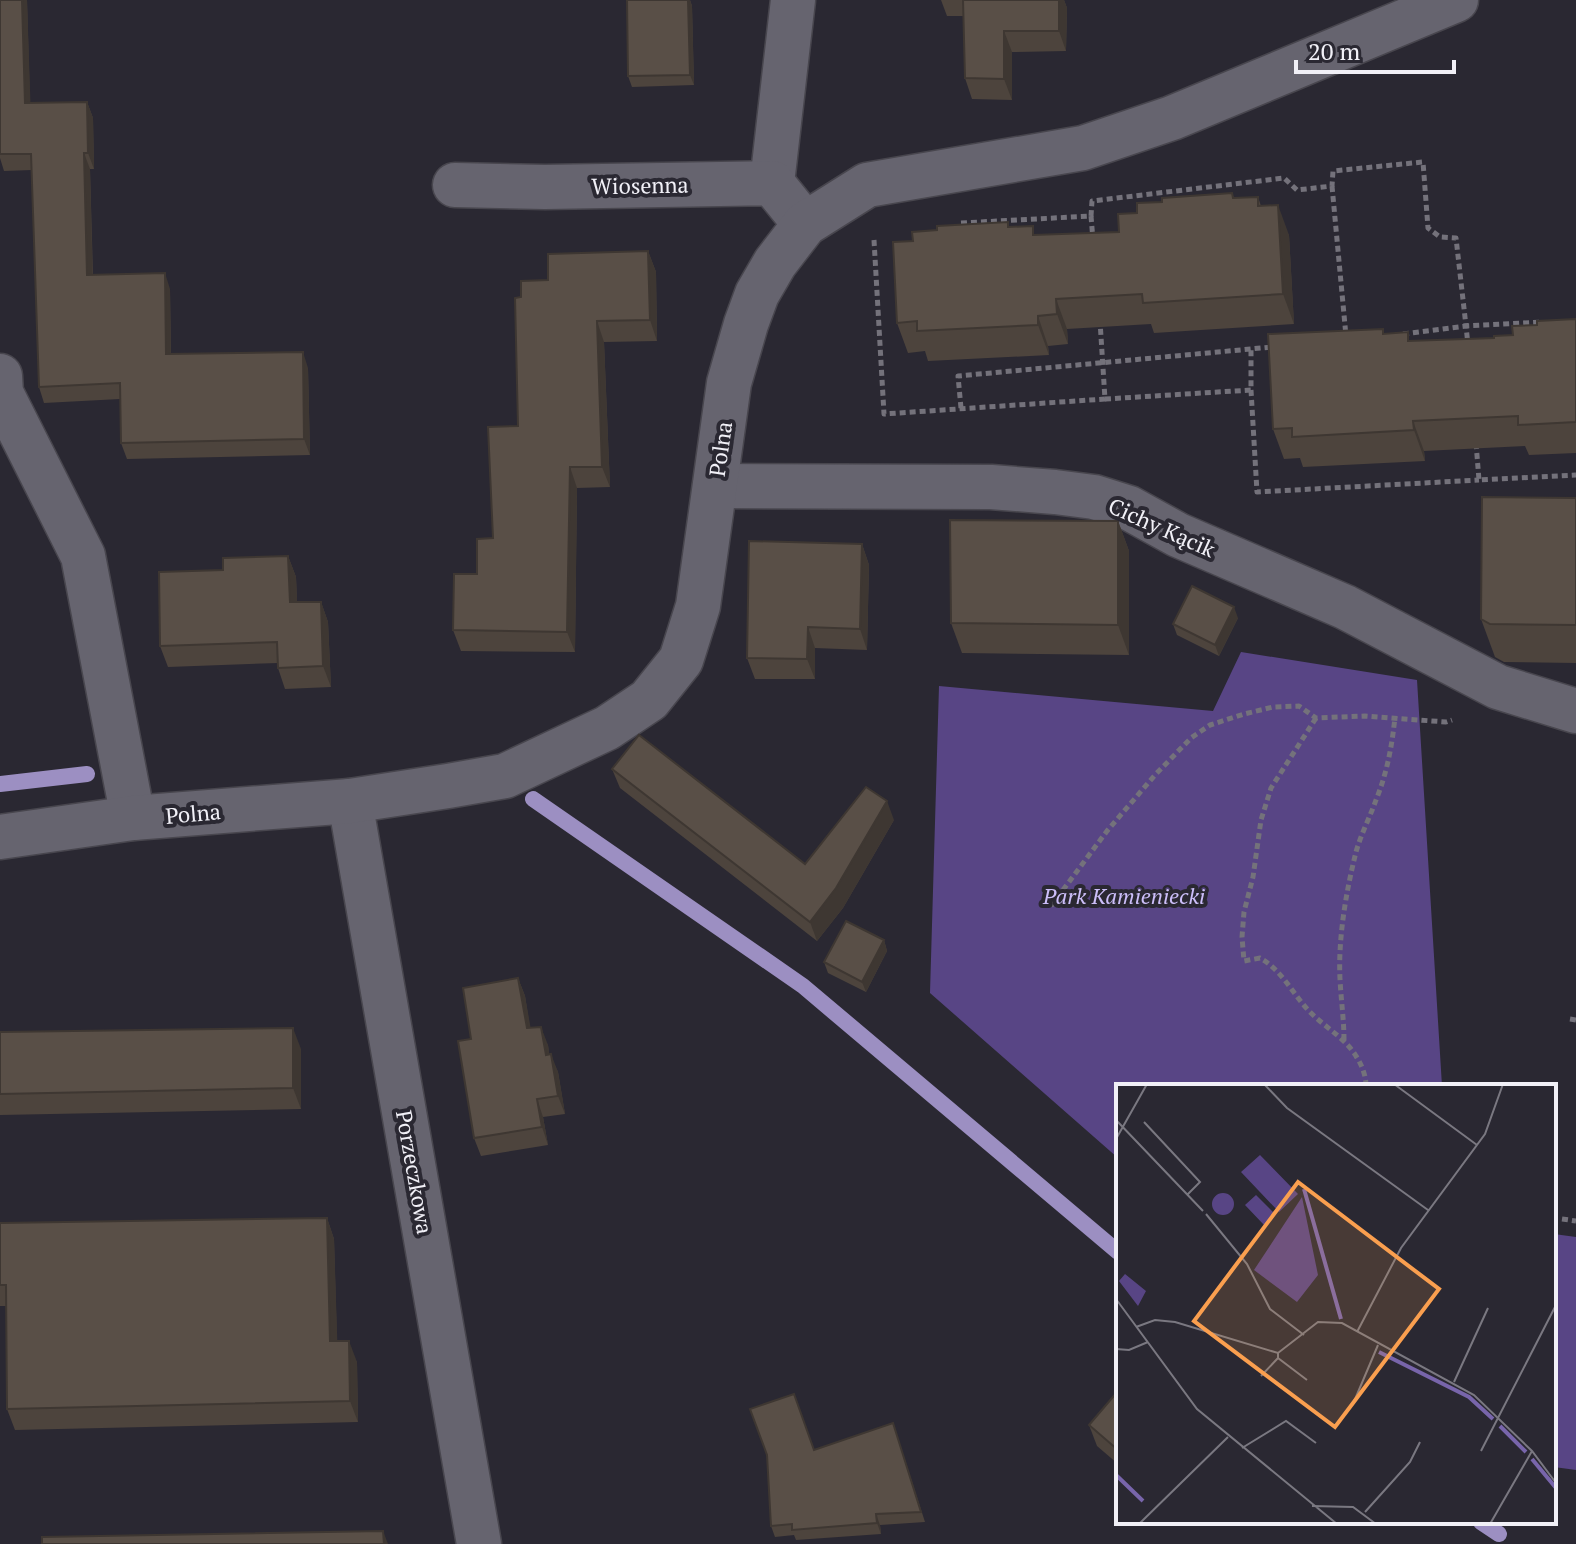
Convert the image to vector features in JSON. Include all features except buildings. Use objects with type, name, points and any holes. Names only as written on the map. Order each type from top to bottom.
[{"type":"street","points":[[793,0],[772,183],[805,224]]},
{"type":"street","name":"Polna","points":[[0,837],[133,818],[350,801],[505,776],[607,728],[649,700],[681,660],[698,606],[729,383],[757,294],[775,263],[805,224],[867,185],[1083,148],[1172,118],[1456,0]]},
{"type":"street","name":"Wiosenna","points":[[455,185],[545,187],[772,183]]},
{"type":"street","points":[[0,376],[1,393],[83,556],[133,818]]},
{"type":"street","name":"Cichy Kącik","points":[[715,486],[991,487],[1094,497],[1129,508],[1178,535],[1345,607],[1498,687],[1576,711]]},
{"type":"street","name":"Porzeczkowa","points":[[350,801],[479,1544]]},
{"type":"path","points":[[1353,340],[1346,340],[1333,171],[1423,162],[1428,228],[1440,237],[1456,238],[1469,357]]},
{"type":"path","points":[[1094,245],[1092,201],[1284,178],[1297,190],[1332,186]]},
{"type":"path","points":[[951,223],[1091,216]]},
{"type":"path","points":[[805,224],[838,229],[874,227],[884,414],[1251,390]]},
{"type":"path","points":[[1099,319],[1105,399]]},
{"type":"path","points":[[1395,335],[1466,326],[1545,322]]},
{"type":"path","points":[[961,408],[958,376],[1283,346]]},
{"type":"path","points":[[1251,349],[1257,492],[1576,475]]},
{"type":"path","points":[[1475,434],[1479,480]]},
{"type":"path","points":[[1051,906],[1107,831],[1155,775],[1191,738],[1210,725],[1273,707],[1299,706],[1316,718],[1365,716],[1420,720]]},
{"type":"path","points":[[1344,1041],[1340,978],[1346,906],[1357,850],[1392,751],[1395,717]]},
{"type":"path","points":[[1316,718],[1271,788],[1261,820],[1253,877],[1244,912],[1244,961],[1260,958],[1283,977],[1309,1011],[1344,1041],[1357,1057],[1366,1084]]},
{"type":"path","points":[[1562,1219],[1576,1221]]},
{"type":"green space","name":"Park Kamieniecki","points":[[1241,652],[1417,680],[1442,1084],[1116,1084],[1116,1156],[930,993],[939,686],[1213,711]]},
{"type":"green space","points":[[1556,1234],[1576,1237],[1576,1470],[1556,1467]]},
{"type":"waterway","points":[[0,784],[87,774]]},
{"type":"waterway","points":[[533,799],[803,986],[1116,1250]]},
{"type":"waterway","points":[[1484,1524],[1499,1534]]}]
